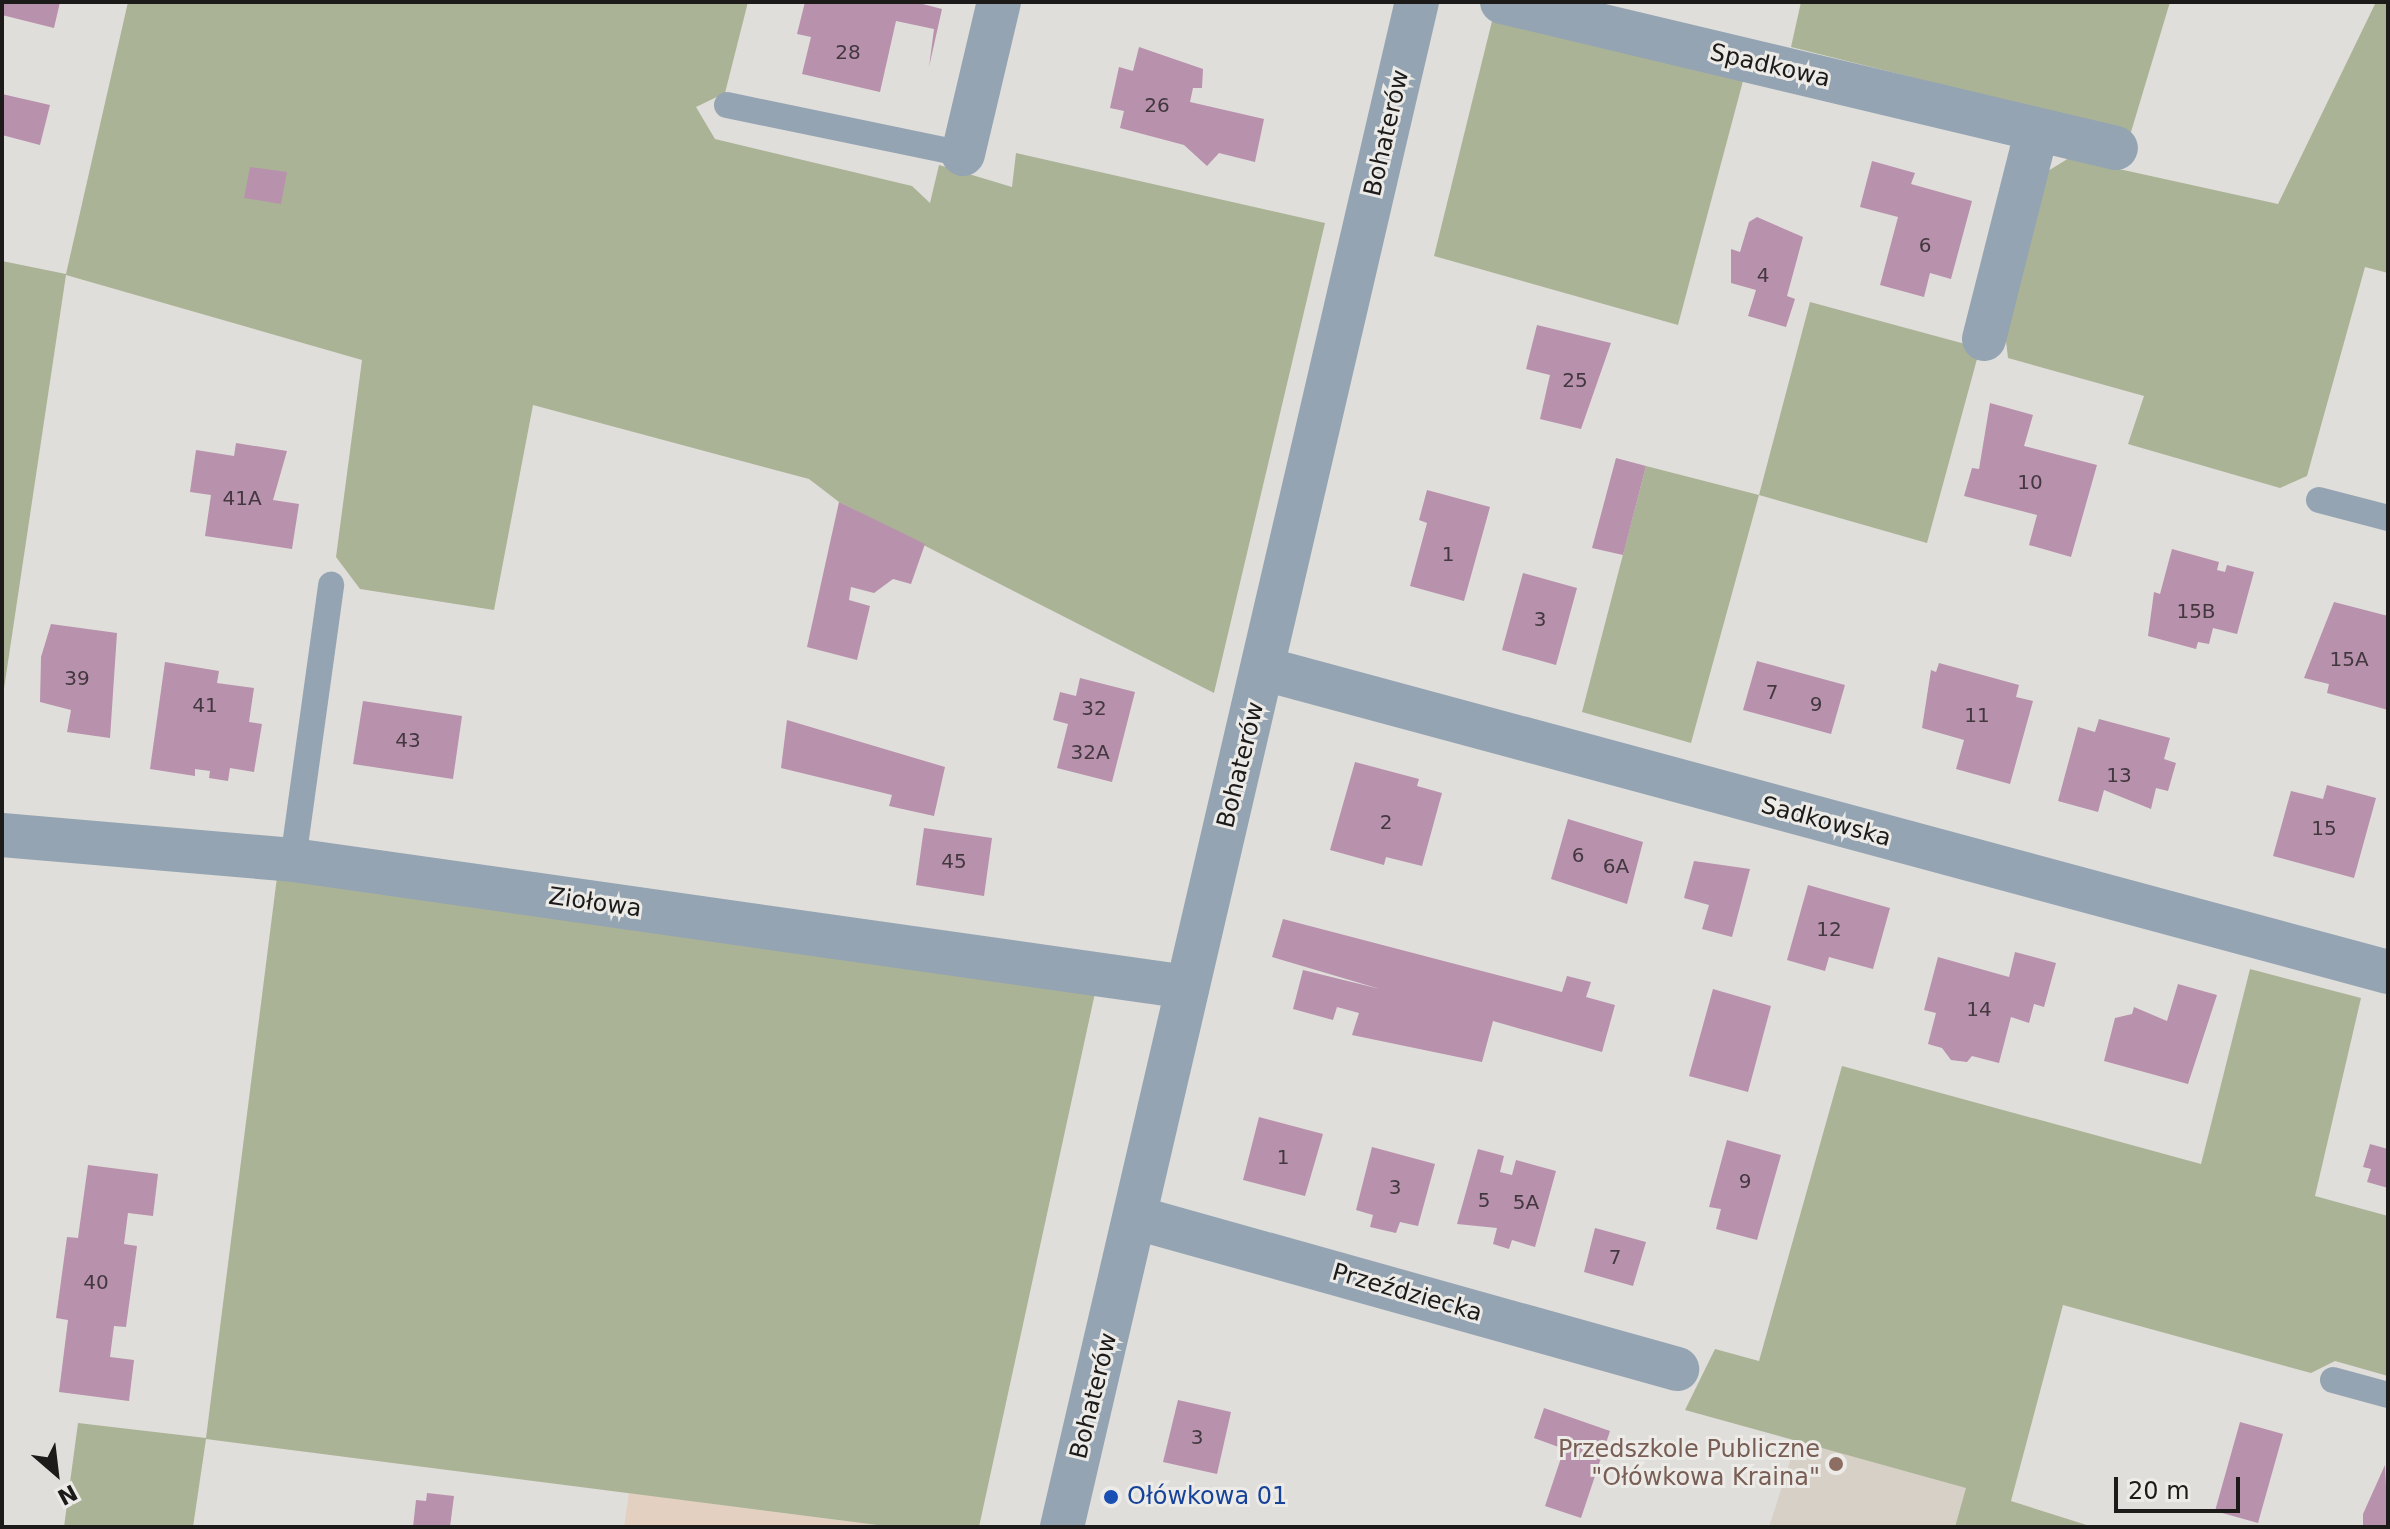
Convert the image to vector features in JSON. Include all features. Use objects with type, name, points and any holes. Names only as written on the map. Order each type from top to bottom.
[{"type":"street","points":[[963,154],[999,2]]},
{"type":"street","name":"Bohaterów","points":[[1062,1527],[1137,1218],[1187,987],[1265,669],[1417,2]]},
{"type":"street","name":"Spadkowa","points":[[1502,2],[2116,148]]},
{"type":"street","points":[[1984,339],[2037,130]]},
{"type":"street","name":"Sadkowska","points":[[1265,669],[2388,972]]},
{"type":"street","name":"Ziołowa","points":[[2,835],[293,860],[1187,987]]},
{"type":"street","name":"Przeździecka","points":[[1137,1218],[1677,1369]]},
{"type":"lane","points":[[727,105],[963,154]]},
{"type":"lane","points":[[2319,500],[2388,518]]},
{"type":"lane","points":[[293,860],[331,585]]},
{"type":"lane","points":[[2333,1380],[2388,1395]]},
{"type":"shaded area","name":"Przedszkole Publiczne \"Ołówkowa Kraina\"","points":[[1797,1439],[1967,1488],[1955,1527],[1769,1527]]},
{"type":"shaded area","points":[[629,1493],[893,1527],[624,1527]]},
{"type":"green space","points":[[128,2],[748,2],[725,93],[696,107],[715,139],[912,186],[930,203],[939,165],[1012,187],[1016,153],[1325,223],[1214,693],[839,502],[809,479],[533,405],[494,610],[360,589],[336,557],[362,360],[66,275],[2,702],[2,261],[66,274]]},
{"type":"green space","points":[[1801,2],[2170,2],[2131,132],[1791,47]]},
{"type":"green space","points":[[2376,2],[2388,2],[2388,273],[2365,267],[2307,476],[2280,488],[2128,444],[2144,396],[2008,358],[2004,324],[2048,171],[2069,158],[2278,204]]},
{"type":"green space","points":[[1493,17],[1743,81],[1678,325],[1434,256]]},
{"type":"green space","points":[[1810,302],[1980,348],[1927,543],[1759,495]]},
{"type":"green space","points":[[1646,466],[1759,495],[1691,743],[1582,712]]},
{"type":"green space","points":[[277,877],[1095,993],[979,1527],[893,1527],[206,1439],[193,1527],[64,1527],[78,1423],[206,1438]]},
{"type":"green space","points":[[2250,969],[2361,998],[2315,1196],[2388,1216],[2388,1376],[2335,1361],[2311,1373],[2063,1305],[2011,1501],[2093,1527],[1955,1527],[1966,1488],[1685,1410],[1715,1349],[1759,1361],[1842,1066],[2201,1164]]},
{"type":"building","points":[[2,2],[60,2],[54,28],[2,15]]},
{"type":"building","points":[[805,2],[915,2],[942,9],[929,67],[934,29],[896,21],[880,92],[802,74],[811,37],[797,34]]},
{"type":"building","points":[[1139,47],[1203,69],[1202,88],[1193,88],[1190,102],[1264,119],[1255,162],[1219,153],[1207,166],[1184,145],[1120,128],[1124,111],[1110,108],[1119,67],[1133,71]]},
{"type":"building","points":[[2,94],[50,105],[40,145],[2,135]]},
{"type":"building","points":[[1872,161],[1915,173],[1911,184],[1972,201],[1951,279],[1930,273],[1924,297],[1880,285],[1898,217],[1860,207]]},
{"type":"building","points":[[250,167],[287,172],[281,204],[244,198]]},
{"type":"building","points":[[1757,217],[1803,237],[1787,296],[1795,299],[1786,327],[1748,316],[1756,290],[1731,283],[1731,249],[1740,252],[1749,222]]},
{"type":"building","points":[[1537,325],[1611,343],[1581,429],[1540,419],[1550,375],[1526,369]]},
{"type":"building","points":[[1990,403],[2033,415],[2024,446],[2097,465],[2071,557],[2029,545],[2037,515],[1964,496],[1972,468],[1979,469]]},
{"type":"building","points":[[236,443],[287,451],[273,500],[299,504],[292,549],[205,536],[211,495],[190,492],[196,450],[234,456]]},
{"type":"building","points":[[1616,458],[1646,466],[1623,555],[1592,548]]},
{"type":"building","points":[[1427,490],[1490,507],[1464,601],[1410,586],[1427,523],[1419,520]]},
{"type":"building","points":[[839,502],[925,544],[911,584],[893,579],[874,593],[851,587],[849,600],[870,606],[857,660],[807,647]]},
{"type":"building","points":[[2172,549],[2219,562],[2217,570],[2225,572],[2227,565],[2254,572],[2237,634],[2213,628],[2209,644],[2198,642],[2196,649],[2148,636],[2154,592],[2160,594]]},
{"type":"building","points":[[1523,573],[1577,588],[1556,665],[1502,650]]},
{"type":"building","points":[[2334,602],[2388,616],[2388,710],[2327,693],[2329,684],[2304,678]]},
{"type":"building","points":[[51,624],[117,633],[110,738],[67,732],[71,710],[40,702],[41,657]]},
{"type":"building","points":[[1757,661],[1845,685],[1831,734],[1743,710]]},
{"type":"building","points":[[165,662],[219,671],[217,683],[254,688],[249,722],[262,724],[254,772],[230,768],[228,781],[209,778],[210,771],[195,769],[195,776],[150,769]]},
{"type":"building","points":[[1939,663],[2019,685],[2016,697],[2033,701],[2010,784],[1956,769],[1964,740],[1922,728],[1931,670],[1936,672]]},
{"type":"building","points":[[1080,678],[1135,692],[1112,782],[1057,768],[1068,724],[1053,720],[1060,692],[1076,696]]},
{"type":"building","points":[[363,701],[462,716],[453,779],[353,764]]},
{"type":"building","points":[[2099,719],[2170,738],[2164,759],[2176,763],[2168,791],[2156,788],[2151,809],[2104,790],[2098,812],[2058,801],[2078,727],[2095,732]]},
{"type":"building","points":[[787,720],[945,767],[934,816],[889,806],[892,795],[781,768]]},
{"type":"building","points":[[1355,762],[1419,779],[1417,786],[1442,793],[1422,866],[1386,857],[1384,865],[1330,850]]},
{"type":"building","points":[[2327,785],[2376,798],[2354,878],[2273,856],[2291,791],[2323,799]]},
{"type":"building","points":[[1568,819],[1643,842],[1627,904],[1551,879]]},
{"type":"building","points":[[924,828],[992,838],[984,896],[916,885]]},
{"type":"building","points":[[1694,861],[1750,869],[1732,937],[1702,929],[1709,905],[1684,898]]},
{"type":"building","points":[[1808,885],[1890,908],[1873,969],[1829,957],[1825,971],[1787,960]]},
{"type":"building","points":[[1283,919],[1562,992],[1567,976],[1591,982],[1586,997],[1615,1005],[1602,1052],[1493,1021],[1482,1062],[1352,1035],[1359,1013],[1337,1007],[1333,1020],[1293,1009],[1303,970],[1380,989],[1272,957]]},
{"type":"building","points":[[2015,952],[2056,963],[2044,1007],[2034,1004],[2029,1023],[2011,1017],[1999,1063],[1972,1056],[1967,1062],[1951,1060],[1942,1048],[1928,1044],[1936,1013],[1924,1010],[1938,957],[2009,977]]},
{"type":"building","points":[[2178,984],[2217,995],[2188,1084],[2104,1061],[2115,1018],[2132,1014],[2134,1007],[2167,1021]]},
{"type":"building","points":[[1713,989],[1771,1006],[1748,1092],[1689,1076]]},
{"type":"building","points":[[1259,1117],[1323,1134],[1305,1196],[1243,1180]]},
{"type":"building","points":[[1727,1140],[1781,1155],[1757,1240],[1716,1229],[1721,1209],[1709,1207]]},
{"type":"building","points":[[2370,1144],[2388,1149],[2388,1188],[2367,1182],[2371,1169],[2363,1167]]},
{"type":"building","points":[[1372,1147],[1435,1164],[1418,1226],[1400,1222],[1396,1233],[1370,1227],[1373,1215],[1356,1210]]},
{"type":"building","points":[[1478,1149],[1504,1156],[1500,1172],[1512,1175],[1516,1160],[1556,1171],[1535,1247],[1512,1240],[1509,1249],[1493,1244],[1497,1228],[1457,1224]]},
{"type":"building","points":[[88,1165],[158,1174],[153,1216],[128,1213],[124,1244],[137,1246],[126,1327],[114,1326],[110,1357],[134,1360],[129,1401],[59,1392],[68,1320],[56,1318],[67,1237],[78,1238]]},
{"type":"building","points":[[1595,1228],[1646,1242],[1633,1286],[1584,1272]]},
{"type":"building","points":[[1178,1400],[1231,1412],[1217,1474],[1163,1462]]},
{"type":"building","points":[[1544,1408],[1610,1431],[1581,1518],[1545,1506],[1564,1449],[1534,1438]]},
{"type":"building","points":[[2240,1422],[2283,1434],[2258,1523],[2215,1511]]},
{"type":"building","points":[[2385,1465],[2388,1527],[2363,1527],[2363,1514]]},
{"type":"building","points":[[427,1493],[454,1496],[450,1527],[413,1527],[416,1500],[426,1501]]},
{"type":"place","name":"Przedszkole Publiczne \"Ołówkowa Kraina\"","points":[[1836,1464]]},
{"type":"place","name":"Ołówkowa 01","points":[[1111,1497]]}]
